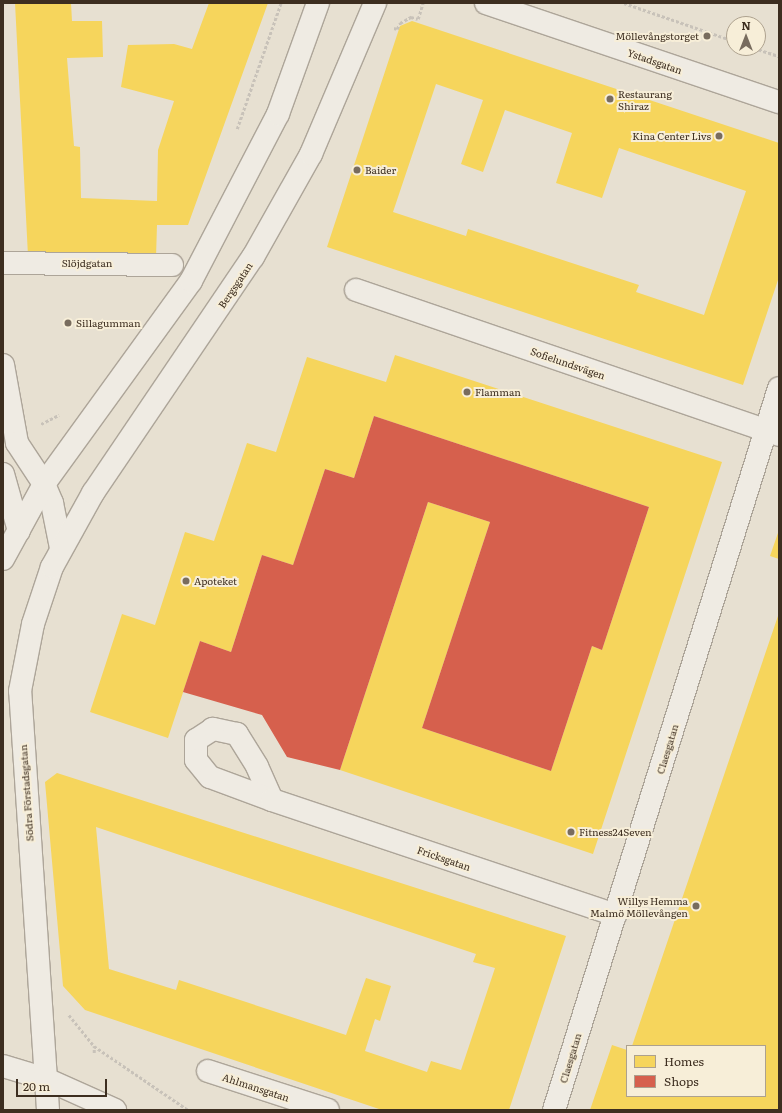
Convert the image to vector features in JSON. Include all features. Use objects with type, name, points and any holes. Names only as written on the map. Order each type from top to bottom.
[{"type":"street","points":[[3,559],[44,484],[191,281],[278,114],[318,3]]},
{"type":"street","name":"Bergsgatan","points":[[61,548],[93,493],[253,257],[311,154],[375,3]]},
{"type":"street","name":"Ystadsgatan","points":[[486,3],[779,102]]},
{"type":"street","name":"Slöjdgatan","points":[[3,263],[172,265]]},
{"type":"street","name":"Sofielundsvägen","points":[[356,290],[772,432]]},
{"type":"street","points":[[3,365],[17,442],[44,484],[52,503],[61,548]]},
{"type":"street","name":"Claesgatan","points":[[554,1110],[615,915],[772,432],[779,388]]},
{"type":"street","points":[[3,474],[19,530]]},
{"type":"street","name":"Södra Förstadsgatan","points":[[48,1110],[20,691],[33,624],[52,567],[61,548]]},
{"type":"street","name":"Fricksgatan","points":[[272,800],[615,915]]},
{"type":"street","points":[[3,1066],[46,1079],[115,1110]]},
{"type":"street","name":"Ahlmansgatan","points":[[208,1071],[328,1110]]},
{"type":"path","points":[[237,132],[280,3]]},
{"type":"path","points":[[624,3],[726,38]]},
{"type":"path","points":[[766,52],[779,56]]},
{"type":"path","points":[[66,1012],[94,1046],[188,1110]]},
{"type":"path","points":[[94,1046],[94,1053]]},
{"type":"building: Homes","points":[[15,3],[71,3],[72,21],[102,21],[103,57],[67,58],[74,146],[80,147],[81,198],[157,201],[158,150],[174,101],[121,87],[128,45],[174,44],[192,49],[209,3],[268,3],[188,225],[157,225],[156,258],[28,256]]},
{"type":"building: Homes","points":[[412,21],[779,143],[779,277],[743,385],[327,247],[400,26]],"holes":[[[436,84],[483,100],[461,164],[483,172],[505,110],[572,133],[556,183],[602,198],[619,148],[746,191],[704,315],[636,292],[639,285],[468,229],[466,236],[393,212]]]},
{"type":"building: Homes","points":[[395,355],[722,462],[593,854],[340,770],[428,502],[490,522],[422,728],[551,771],[592,646],[602,650],[649,507],[374,416],[354,478],[325,469],[293,565],[262,555],[231,652],[200,641],[168,738],[90,712],[122,614],[155,625],[185,532],[214,541],[247,443],[276,452],[307,357],[386,382]]},
{"type":"building: Homes","points":[[779,530],[779,559],[770,556]]},
{"type":"building: Homes","points":[[779,613],[779,1110],[590,1110],[612,1045],[626,1050],[626,1097],[766,1097],[766,1045],[632,1045]]},
{"type":"building: Homes","points":[[57,773],[566,936],[509,1110],[382,1110],[85,1010],[63,986],[45,782]],"holes":[[[96,827],[476,954],[473,962],[495,968],[461,1070],[431,1061],[427,1072],[365,1051],[375,1019],[380,1021],[391,986],[366,978],[346,1035],[179,980],[176,990],[109,969]]]},
{"type":"building: Shops","points":[[374,416],[649,507],[602,650],[592,646],[551,771],[422,728],[490,522],[428,502],[340,770],[287,757],[262,715],[183,692],[200,641],[231,652],[262,555],[293,565],[325,469],[354,478]]},
{"type":"place","name":"Möllevångstorget","points":[[707,36]]},
{"type":"place","name":"Restaurang Shiraz","points":[[610,99]]},
{"type":"place","name":"Kina Center Livs","points":[[719,136]]},
{"type":"place","name":"Baider","points":[[357,170]]},
{"type":"place","name":"Sillagumman","points":[[68,323]]},
{"type":"place","name":"Flamman","points":[[467,392]]},
{"type":"place","name":"Apoteket","points":[[186,581]]},
{"type":"place","name":"Fitness24Seven","points":[[571,832]]},
{"type":"place","name":"Willys Hemma Malmö Möllevången","points":[[696,906]]}]
